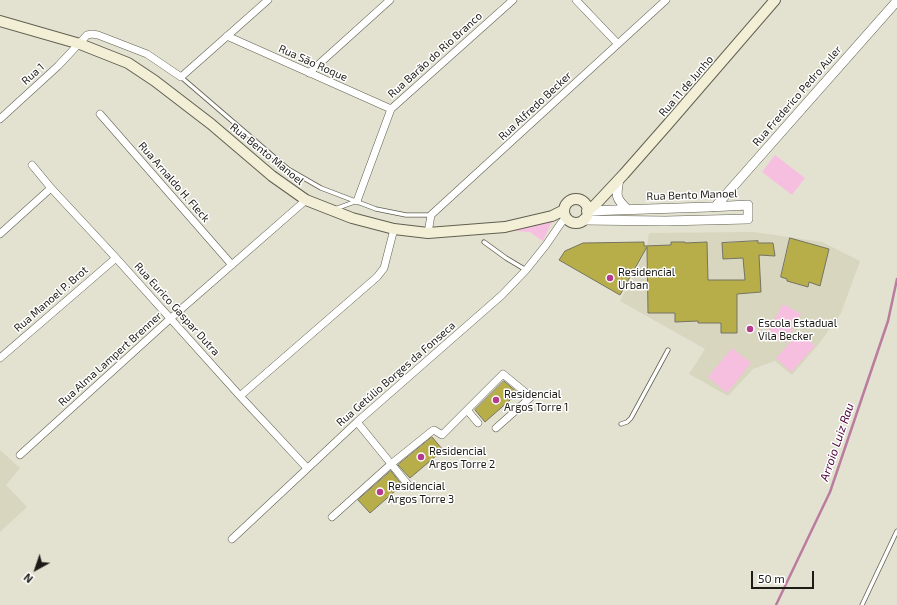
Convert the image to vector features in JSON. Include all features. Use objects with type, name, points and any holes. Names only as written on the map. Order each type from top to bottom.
[{"type":"main road","name":"Rua 11 de Junho","points":[[586,206],[595,205],[673,118],[775,0]]},
{"type":"main road","name":"Rua Bento Manoel","points":[[0,21],[80,44],[128,63],[155,81],[211,124],[272,176],[306,200],[352,218],[394,229],[428,233],[505,228],[565,214]]},
{"type":"main road","points":[[578,199],[586,206],[585,218],[576,223],[572,222],[565,214],[565,206],[570,201],[578,199]]},
{"type":"street","points":[[181,77],[268,0]]},
{"type":"street","points":[[309,73],[390,0]]},
{"type":"street","name":"Rua Barão do Rio Branco","points":[[357,201],[391,109],[513,0]]},
{"type":"street","points":[[576,0],[618,44]]},
{"type":"street","name":"Rua Alfredo Becker","points":[[431,215],[666,0]]},
{"type":"street","name":"Rua Frederico Pedro Auler","points":[[715,207],[897,1]]},
{"type":"street","name":"Rua 1","points":[[0,119],[58,66],[87,35],[98,35],[147,54],[181,77]]},
{"type":"street","name":"Rua São Roque","points":[[227,36],[391,109]]},
{"type":"street","name":"Rua Arnaldo H. Fleck","points":[[100,114],[232,265]]},
{"type":"street","name":"Rua Eurico Gaspar Dutra","points":[[32,165],[51,188],[306,468]]},
{"type":"street","points":[[616,182],[616,193],[618,199],[628,210]]},
{"type":"street","points":[[0,234],[51,188]]},
{"type":"street","name":"Rua Alma Lampert Brenner","points":[[20,455],[171,318],[306,200]]},
{"type":"street","name":"Rua Bento Manoel","points":[[583,220],[665,221],[748,219],[748,205],[628,210],[586,206]]},
{"type":"street","name":"Rua Getúlio Borges da Fonseca","points":[[232,539],[306,468],[502,295],[526,270],[546,245],[561,223],[565,214]]},
{"type":"street","points":[[428,233],[431,215]]},
{"type":"street","points":[[240,396],[377,277],[384,268],[394,229]]},
{"type":"street","name":"Rua Manoel P. Brot","points":[[0,358],[116,258]]},
{"type":"street","points":[[332,517],[391,464],[432,431],[434,430],[442,435],[503,374],[531,397],[496,428]]},
{"type":"street","points":[[467,410],[478,423]]},
{"type":"street","points":[[357,422],[410,487]]},
{"type":"lane","points":[[181,77],[288,168],[321,188],[376,209],[406,215],[431,215]]},
{"type":"lane","points":[[332,210],[357,201]]},
{"type":"lane","points":[[484,242],[526,270]]},
{"type":"lane","points":[[621,424],[627,422],[631,418],[668,350]]},
{"type":"lane","points":[[862,605],[897,530]]},
{"type":"shaded area","points":[[775,155],[805,178],[792,195],[762,172]]},
{"type":"shaded area","points":[[553,219],[543,241],[530,232],[515,231],[514,227]]},
{"type":"shaded area","name":"Escola Estadual Vila Becker","points":[[754,232],[822,242],[860,261],[841,313],[818,345],[792,375],[775,361],[753,369],[728,396],[689,374],[705,349],[620,301],[646,251],[649,233]]},
{"type":"shaded area","points":[[783,304],[801,314],[785,343],[767,333]]},
{"type":"shaded area","points":[[800,332],[815,346],[791,372],[776,358]]},
{"type":"shaded area","points":[[732,348],[751,363],[727,393],[708,377]]},
{"type":"shaded area","points":[[0,450],[20,468],[6,485],[27,507],[0,532]]},
{"type":"building","points":[[790,238],[829,249],[820,286],[809,282],[808,287],[787,281],[787,279],[781,277]]},
{"type":"building","points":[[758,241],[758,243],[773,243],[775,256],[759,255],[761,292],[737,294],[737,333],[721,333],[721,323],[698,323],[698,321],[675,322],[675,313],[648,313],[647,247],[620,295],[559,260],[565,251],[583,243],[644,242],[644,246],[671,245],[671,242],[707,242],[708,280],[745,280],[743,258],[723,259],[722,243]]},
{"type":"building","name":"Residencial Argos Torre 1","points":[[504,381],[518,393],[485,422],[475,410]]},
{"type":"building","name":"Residencial Argos Torre 2","points":[[432,437],[443,450],[410,478],[398,465]]},
{"type":"building","name":"Residencial Argos Torre 3","points":[[391,471],[402,485],[370,513],[358,500]]},
{"type":"waterway","name":"Arroio Luiz Rau","points":[[776,605],[830,492],[888,321],[897,279]]},
{"type":"place","name":"Residencial Urban","points":[[610,278]]},
{"type":"place","name":"Escola Estadual Vila Becker","points":[[750,329]]},
{"type":"place","name":"Residencial Argos Torre 1","points":[[496,400]]},
{"type":"place","name":"Residencial Argos Torre 2","points":[[421,457]]},
{"type":"place","name":"Residencial Argos Torre 3","points":[[380,492]]}]
